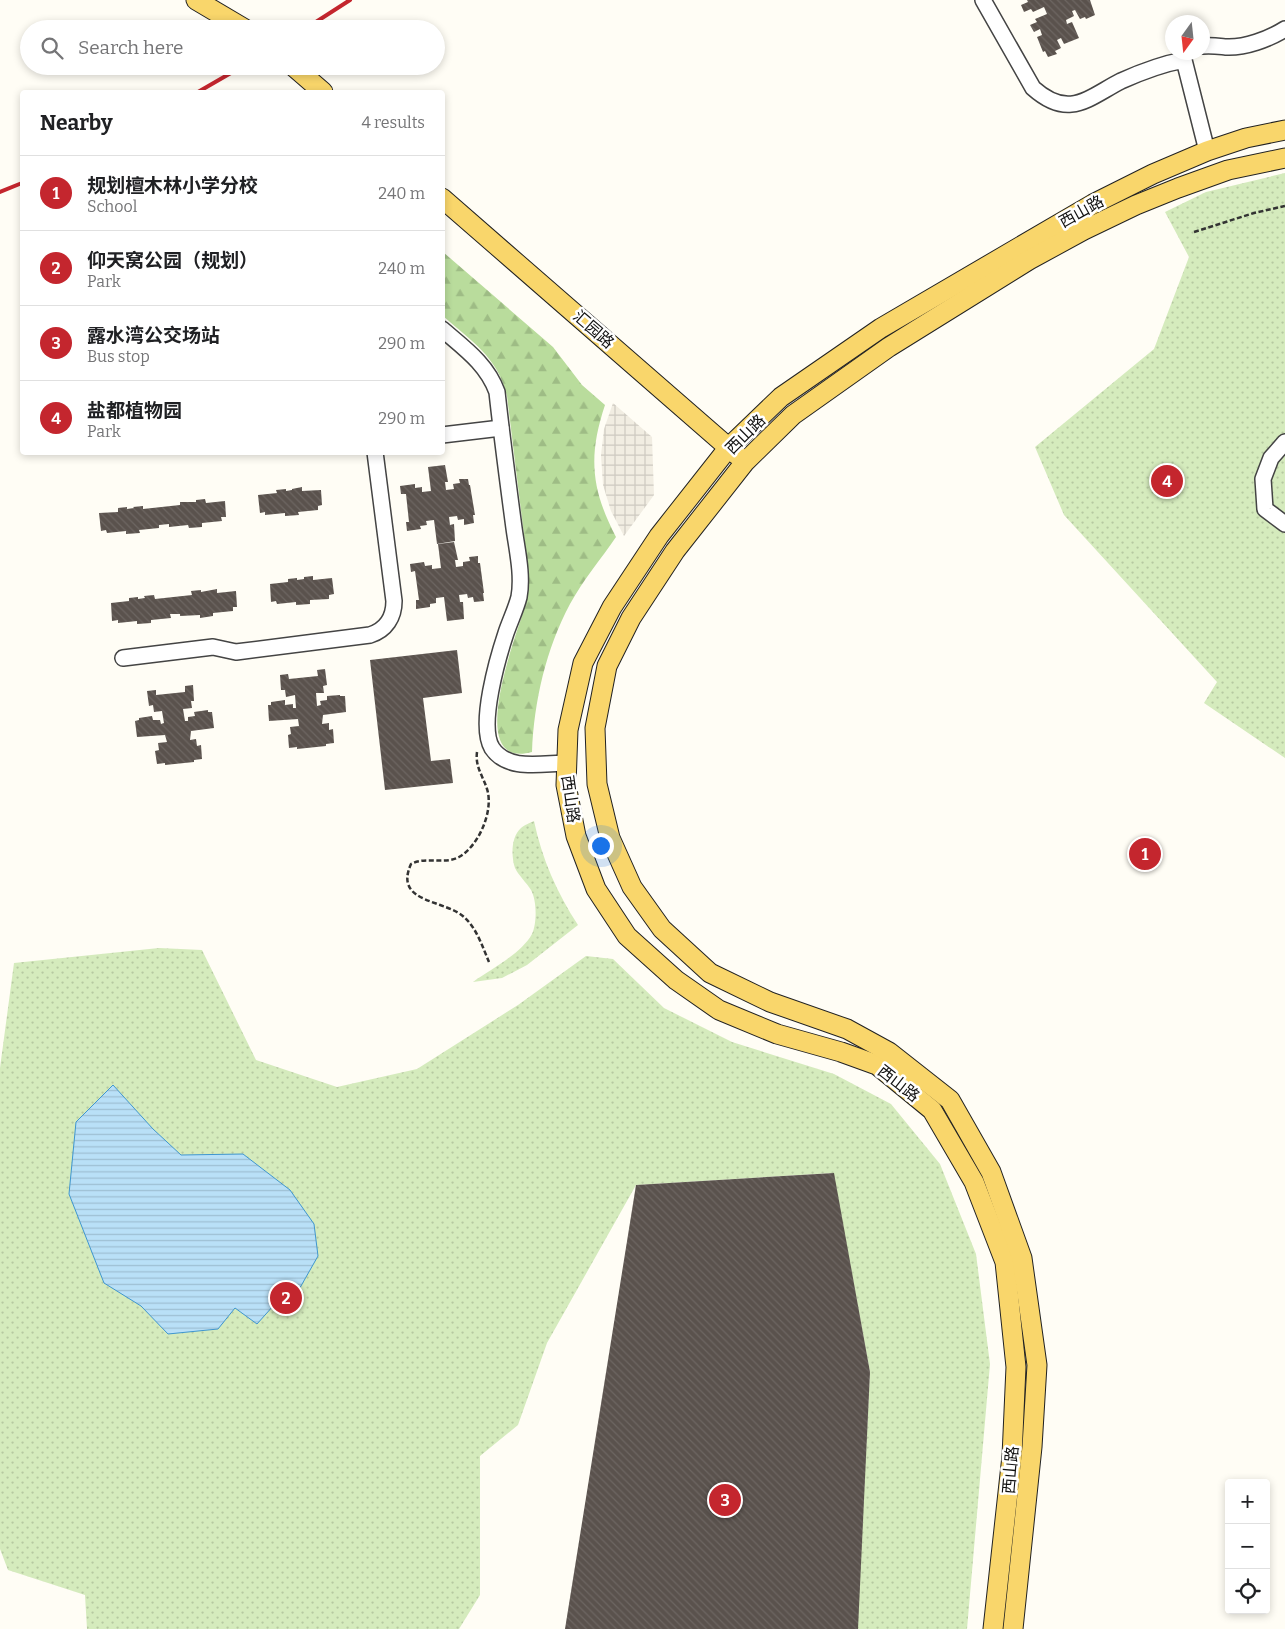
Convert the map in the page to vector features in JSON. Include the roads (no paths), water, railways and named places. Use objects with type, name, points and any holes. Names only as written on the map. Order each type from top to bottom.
[{"type":"main road","points":[[196,0],[230,20]]},
{"type":"main road","points":[[303,75],[321,90]]},
{"type":"main road","name":"西山路","points":[[993,1629],[1012,1456],[1016,1367],[1005,1262],[974,1182],[932,1110],[877,1065],[841,1052],[777,1034],[720,1010],[676,980],[626,936],[596,889],[576,836],[566,785],[568,730],[583,663],[612,607],[658,536],[729,447],[781,397],[881,328],[1092,204],[1153,174],[1207,151],[1246,138],[1285,130]]},
{"type":"main road","name":"西山路","points":[[1014,1629],[1032,1447],[1037,1365],[1022,1258],[991,1172],[950,1100],[889,1052],[847,1028],[770,1002],[710,973],[662,929],[632,887],[610,838],[597,784],[595,728],[607,666],[631,618],[675,551],[745,462],[793,415],[889,347],[1029,260],[1084,230],[1136,205],[1228,170],[1285,158]]},
{"type":"main road","name":"汇园路","points":[[445,201],[745,462]]},
{"type":"lane","points":[[983,0],[1033,88],[1056,102],[1066,104],[1085,102],[1135,76],[1176,60]]},
{"type":"lane","points":[[1210,45],[1235,46],[1253,43],[1279,33],[1285,28]]},
{"type":"lane","points":[[1190,60],[1207,151]]},
{"type":"lane","points":[[445,332],[482,364],[497,392],[518,564],[518,597],[493,683],[488,717],[488,737],[492,747],[499,756],[510,762],[520,764],[567,762]]},
{"type":"lane","points":[[445,434],[501,428]]},
{"type":"lane","points":[[1285,442],[1271,458],[1263,479],[1265,509],[1285,524]]},
{"type":"lane","points":[[123,658],[213,647],[236,652],[370,635],[382,629],[388,624],[393,614],[394,601],[375,455]]},
{"type":"water","points":[[113,1085],[153,1129],[181,1155],[243,1154],[290,1190],[314,1224],[318,1256],[297,1293],[274,1305],[257,1324],[235,1308],[218,1329],[168,1334],[141,1306],[104,1283],[69,1194],[76,1122]]},
{"type":"railway","points":[[319,20],[350,0]]},
{"type":"railway","points":[[201,90],[227,75]]},
{"type":"railway","points":[[0,192],[20,184]]},
{"type":"place","name":"盐都植物园","points":[[1167,481]]},
{"type":"place","name":"规划檀木林小学分校","points":[[1145,854]]},
{"type":"place","name":"仰天窝公园（规划）","points":[[286,1298]]},
{"type":"place","name":"露水湾公交场站","points":[[725,1500]]}]
